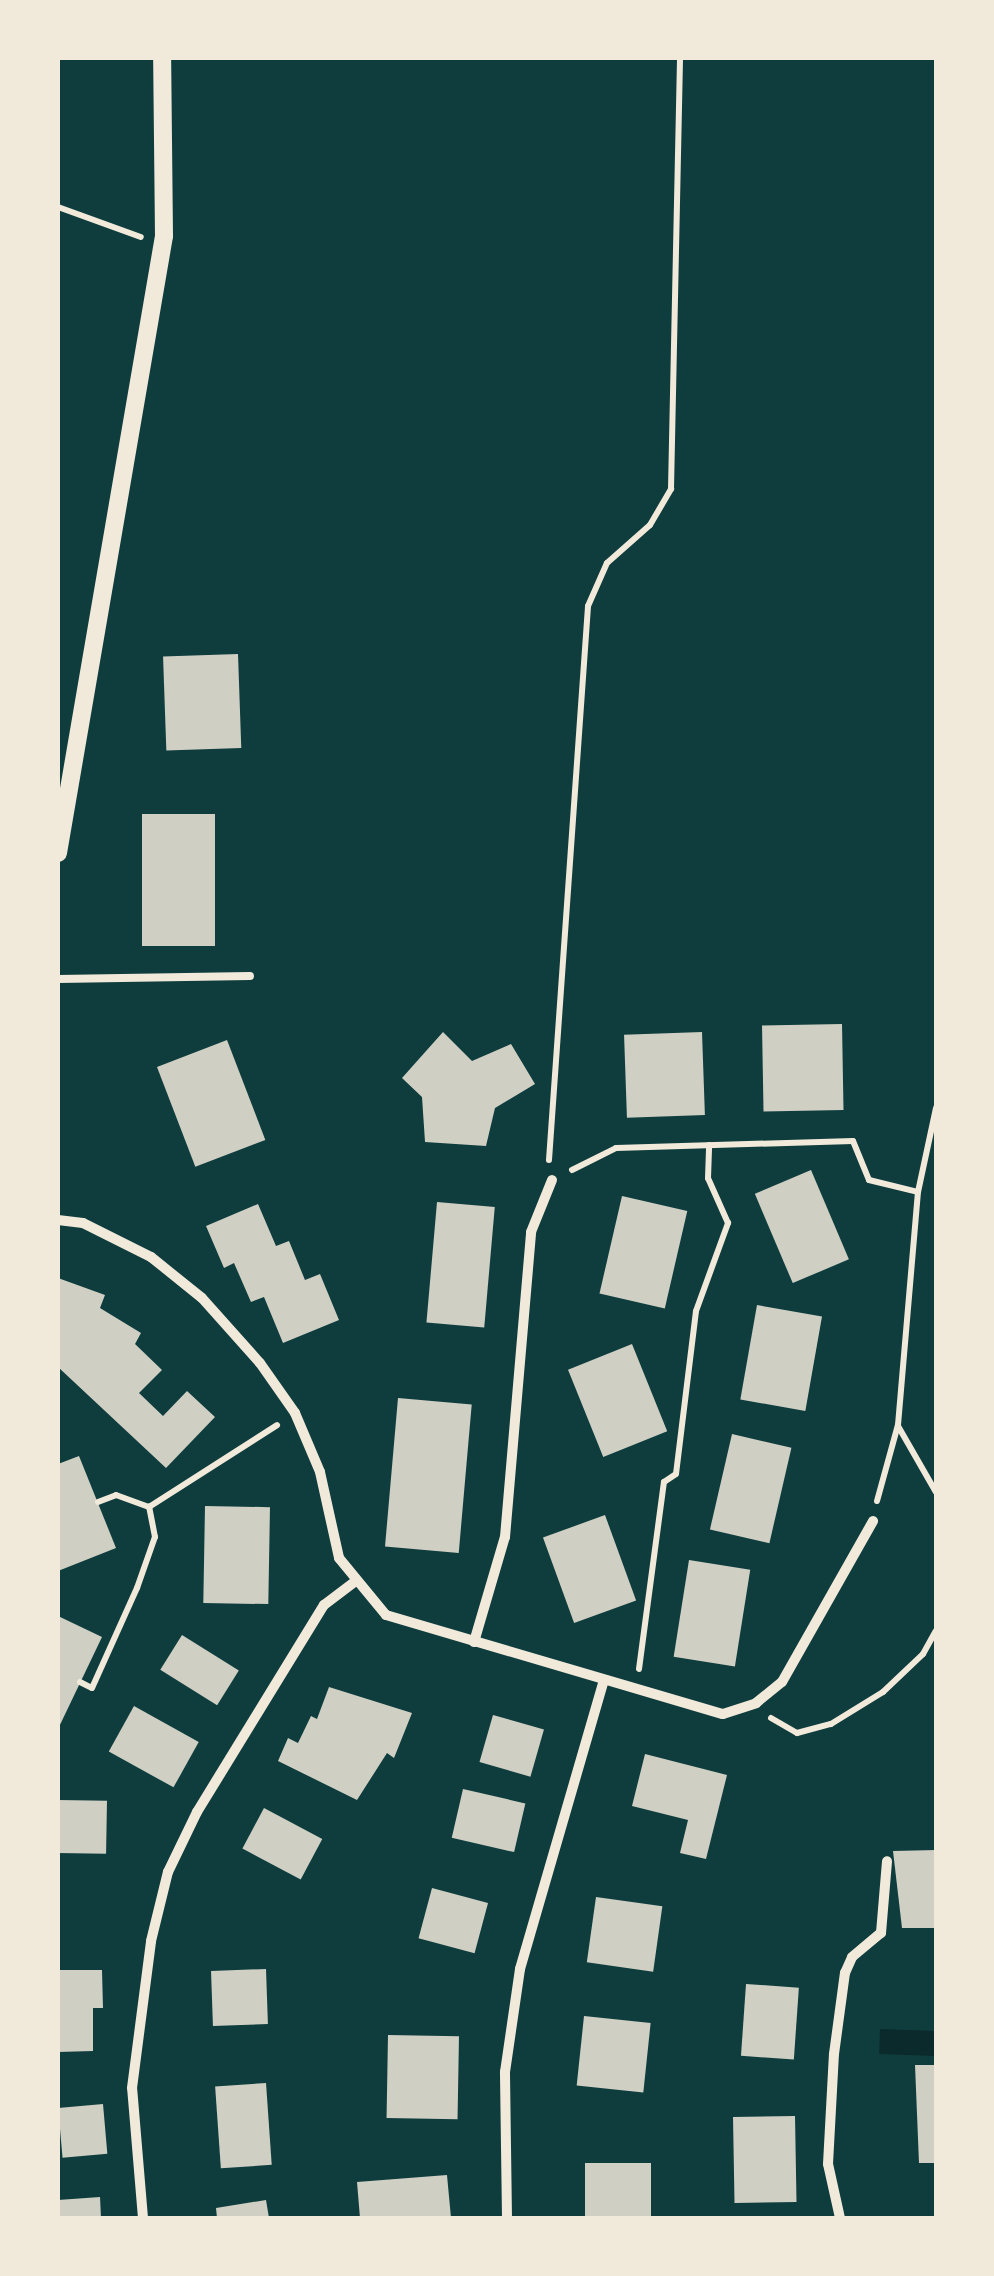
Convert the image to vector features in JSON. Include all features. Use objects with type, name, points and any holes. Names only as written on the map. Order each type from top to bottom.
[{"type":"street","points":[[58,853],[164,236],[162,58]]},
{"type":"street","points":[[474,1642],[506,1537],[530,1232],[552,1180]]},
{"type":"street","points":[[58,1220],[83,1223],[151,1257],[202,1298],[260,1363],[295,1414],[314,1457],[339,1558],[353,1583],[386,1615],[723,1714],[756,1703],[782,1682],[873,1521]]},
{"type":"street","points":[[143,2218],[132,2088],[150,1941],[168,1872],[198,1812],[324,1606],[353,1583]]},
{"type":"street","points":[[507,2218],[505,2072],[520,1969],[604,1680]]},
{"type":"street","points":[[840,2218],[828,2164],[834,2054],[845,1973],[852,1957],[881,1933],[887,1861]]},
{"type":"lane","points":[[58,980],[250,976]]},
{"type":"path","points":[[547,1140],[588,606],[607,563],[650,525],[671,490],[680,58]]},
{"type":"path","points":[[58,207],[141,237],[164,236]]},
{"type":"path","points":[[880,1493],[898,1425],[918,1192],[936,1108]]},
{"type":"path","points":[[552,1180],[616,1148],[852,1140],[869,1180],[918,1192]]},
{"type":"path","points":[[639,1670],[664,1482],[676,1474],[696,1311],[728,1222],[708,1178],[709,1145]]},
{"type":"path","points":[[150,1507],[278,1424]]},
{"type":"path","points":[[898,1425],[936,1492]]},
{"type":"path","points":[[98,1502],[116,1495],[150,1507]]},
{"type":"path","points":[[80,1682],[92,1688],[138,1588],[155,1537],[150,1507]]},
{"type":"path","points":[[756,1703],[797,1733],[831,1724],[883,1692],[923,1654],[936,1631]]},
{"type":"water","points":[[880,2029],[936,2031],[935,2056],[879,2054]]},
{"type":"building","points":[[238,654],[241,748],[166,751],[163,657]]},
{"type":"building","points":[[142,814],[215,814],[215,946],[142,946]]},
{"type":"building","points":[[842,1024],[844,1110],[764,1111],[762,1025]]},
{"type":"building","points":[[443,1032],[472,1061],[511,1044],[535,1084],[495,1108],[486,1146],[425,1142],[422,1097],[402,1078]]},
{"type":"building","points":[[702,1032],[705,1115],[627,1118],[624,1035]]},
{"type":"building","points":[[227,1040],[265,1140],[195,1167],[157,1067]]},
{"type":"building","points":[[811,1170],[849,1259],[793,1283],[755,1194]]},
{"type":"building","points":[[622,1196],[687,1211],[665,1309],[600,1293]]},
{"type":"building","points":[[437,1202],[495,1207],[484,1328],[426,1323]]},
{"type":"building","points":[[258,1204],[276,1246],[289,1241],[305,1280],[320,1274],[339,1320],[283,1343],[264,1297],[251,1302],[234,1263],[224,1268],[206,1226]]},
{"type":"building","points":[[58,1278],[105,1295],[100,1308],[141,1333],[135,1344],[162,1370],[139,1393],[163,1416],[187,1391],[215,1417],[166,1468],[58,1367]]},
{"type":"building","points":[[757,1305],[822,1316],[805,1411],[740,1400]]},
{"type":"building","points":[[632,1344],[667,1431],[603,1457],[568,1370]]},
{"type":"building","points":[[398,1398],[472,1404],[459,1553],[385,1546]]},
{"type":"building","points":[[732,1434],[791,1448],[769,1543],[710,1529]]},
{"type":"building","points":[[79,1456],[116,1548],[58,1571],[58,1464]]},
{"type":"building","points":[[205,1506],[270,1507],[268,1604],[203,1603]]},
{"type":"building","points":[[605,1515],[636,1601],[574,1623],[543,1538]]},
{"type":"building","points":[[689,1560],[750,1570],[735,1666],[674,1657]]},
{"type":"building","points":[[58,1616],[102,1637],[58,1729]]},
{"type":"building","points":[[182,1635],[239,1671],[217,1705],[160,1670]]},
{"type":"building","points":[[329,1687],[412,1713],[394,1758],[387,1753],[357,1800],[278,1761],[288,1738],[298,1743],[311,1716],[317,1719]]},
{"type":"building","points":[[134,1706],[199,1742],[174,1787],[109,1751]]},
{"type":"building","points":[[493,1715],[544,1730],[530,1777],[479,1762]]},
{"type":"building","points":[[645,1754],[727,1775],[706,1859],[680,1853],[688,1820],[632,1806]]},
{"type":"building","points":[[463,1789],[525,1803],[514,1852],[452,1838]]},
{"type":"building","points":[[58,1800],[107,1801],[106,1854],[58,1853]]},
{"type":"building","points":[[264,1808],[322,1839],[301,1880],[242,1849]]},
{"type":"building","points":[[936,1850],[936,1928],[902,1928],[893,1851]]},
{"type":"building","points":[[432,1888],[488,1903],[475,1953],[419,1938]]},
{"type":"building","points":[[596,1897],[662,1906],[653,1972],[587,1962]]},
{"type":"building","points":[[266,1969],[268,2024],[213,2026],[211,1971]]},
{"type":"building","points":[[58,1970],[102,1970],[103,2008],[93,2008],[93,2051],[58,2052]]},
{"type":"building","points":[[746,1984],[799,1988],[794,2060],[741,2056]]},
{"type":"building","points":[[584,2016],[651,2023],[643,2093],[577,2086]]},
{"type":"building","points":[[388,2035],[459,2036],[458,2119],[387,2118]]},
{"type":"building","points":[[915,2065],[936,2065],[936,2163],[919,2163]]},
{"type":"building","points":[[266,2083],[272,2165],[221,2168],[215,2087]]},
{"type":"building","points":[[103,2104],[107,2154],[63,2158],[58,2108]]},
{"type":"building","points":[[795,2116],[797,2202],[735,2203],[733,2117]]},
{"type":"building","points":[[585,2163],[651,2163],[651,2218],[585,2218]]},
{"type":"building","points":[[447,2175],[451,2218],[360,2218],[357,2182]]},
{"type":"building","points":[[100,2197],[101,2218],[58,2218],[58,2200]]},
{"type":"building","points":[[266,2200],[269,2218],[217,2218],[216,2208]]}]
